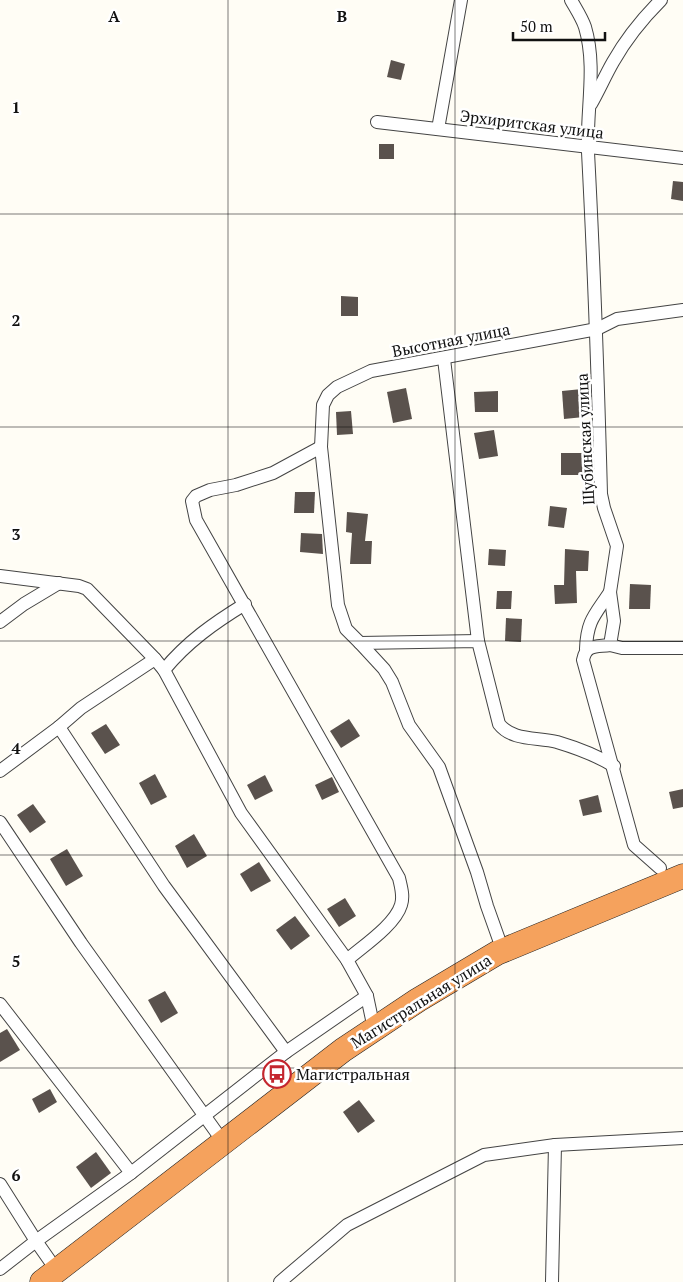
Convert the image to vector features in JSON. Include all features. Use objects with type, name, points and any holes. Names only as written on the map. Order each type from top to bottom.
[{"type":"highway","name":"Магистральная улица","points":[[50,1276],[343,1050],[418,1000],[503,951],[683,876]]},
{"type":"street","points":[[438,129],[461,0]]},
{"type":"street","name":"Шубинская улица","points":[[571,0],[585,26],[590,60],[588,147],[597,329],[601,494],[617,546],[610,592],[614,621],[610,645]]},
{"type":"street","points":[[590,104],[628,38],[661,0]]},
{"type":"street","name":"Эрхиритская улица","points":[[377,122],[683,158]]},
{"type":"street","name":"Высотная улица","points":[[322,447],[323,405],[328,395],[337,387],[371,372],[597,329],[617,318],[683,310]]},
{"type":"street","points":[[444,359],[478,641],[499,724],[505,732],[582,750],[614,766]]},
{"type":"street","points":[[347,960],[394,919],[402,900],[399,878],[196,520],[192,501],[196,496],[210,490],[236,485],[272,473],[322,447],[338,605],[346,629],[384,669],[392,682],[409,725],[439,767],[503,951]]},
{"type":"street","points":[[0,576],[80,586],[87,589],[155,659],[164,670],[241,812],[347,960],[367,996],[374,1029]]},
{"type":"street","points":[[0,622],[24,604],[59,583]]},
{"type":"street","points":[[610,592],[589,623],[586,632],[586,649],[583,660],[614,766],[634,845],[660,868]]},
{"type":"street","points":[[164,670],[195,637],[245,604]]},
{"type":"street","points":[[360,643],[478,641]]},
{"type":"street","points":[[586,649],[610,645],[622,648],[683,648]]},
{"type":"street","points":[[0,771],[81,708],[155,659]]},
{"type":"street","points":[[59,727],[164,886],[286,1052]]},
{"type":"street","points":[[0,822],[81,943],[224,1143]]},
{"type":"street","points":[[0,1269],[131,1173],[286,1052],[367,996]]},
{"type":"street","points":[[0,1004],[131,1173]]},
{"type":"street","points":[[280,1282],[347,1225],[484,1155],[555,1145],[683,1138]]},
{"type":"street","points":[[552,1282],[555,1145]]},
{"type":"street","points":[[0,1184],[36,1241],[50,1276]]},
{"type":"building","points":[[391,60],[405,64],[401,80],[387,77]]},
{"type":"building","points":[[379,144],[394,144],[394,159],[379,159]]},
{"type":"building","points":[[673,181],[683,182],[683,201],[671,199]]},
{"type":"building","points":[[341,296],[358,297],[358,316],[341,316]]},
{"type":"building","points":[[406,388],[412,419],[393,423],[387,392]]},
{"type":"building","points":[[582,389],[584,417],[564,419],[562,391]]},
{"type":"building","points":[[498,391],[498,412],[475,412],[474,392]]},
{"type":"building","points":[[351,411],[353,434],[337,435],[336,412]]},
{"type":"building","points":[[494,430],[498,456],[479,459],[474,433]]},
{"type":"building","points":[[561,453],[585,453],[585,475],[561,475]]},
{"type":"building","points":[[295,492],[315,492],[314,513],[294,513]]},
{"type":"building","points":[[550,506],[567,508],[564,528],[548,526]]},
{"type":"building","points":[[347,512],[368,514],[365,541],[372,541],[371,564],[350,564],[352,533],[346,532]]},
{"type":"building","points":[[301,533],[322,534],[323,554],[300,552]]},
{"type":"building","points":[[489,549],[506,550],[505,566],[488,565]]},
{"type":"building","points":[[565,549],[589,551],[588,571],[576,571],[577,603],[555,604],[554,585],[564,585]]},
{"type":"building","points":[[630,584],[651,585],[650,609],[629,609]]},
{"type":"building","points":[[497,591],[512,591],[511,609],[496,609]]},
{"type":"building","points":[[506,618],[522,619],[521,642],[505,641]]},
{"type":"building","points":[[349,719],[360,736],[341,748],[330,731]]},
{"type":"building","points":[[106,724],[120,745],[105,754],[91,733]]},
{"type":"building","points":[[155,774],[167,797],[151,805],[139,783]]},
{"type":"building","points":[[265,775],[273,791],[255,800],[247,785]]},
{"type":"building","points":[[332,777],[339,792],[322,800],[315,785]]},
{"type":"building","points":[[683,789],[683,807],[673,809],[669,792]]},
{"type":"building","points":[[598,795],[602,812],[583,816],[579,800]]},
{"type":"building","points":[[33,804],[46,822],[30,833],[17,815]]},
{"type":"building","points":[[194,834],[207,856],[187,868],[175,846]]},
{"type":"building","points":[[67,849],[83,876],[66,886],[50,859]]},
{"type":"building","points":[[259,862],[271,881],[251,892],[240,874]]},
{"type":"building","points":[[345,898],[356,916],[339,927],[327,909]]},
{"type":"building","points":[[295,916],[310,936],[291,950],[276,930]]},
{"type":"building","points":[[165,991],[178,1013],[161,1023],[148,1000]]},
{"type":"building","points":[[7,1029],[20,1050],[0,1062],[0,1033]]},
{"type":"building","points":[[50,1089],[57,1102],[39,1113],[32,1099]]},
{"type":"building","points":[[359,1100],[375,1121],[358,1133],[343,1112]]},
{"type":"building","points":[[96,1152],[111,1173],[91,1188],[76,1167]]},
{"type":"place","name":"Магистральная","points":[[277,1074]]}]
